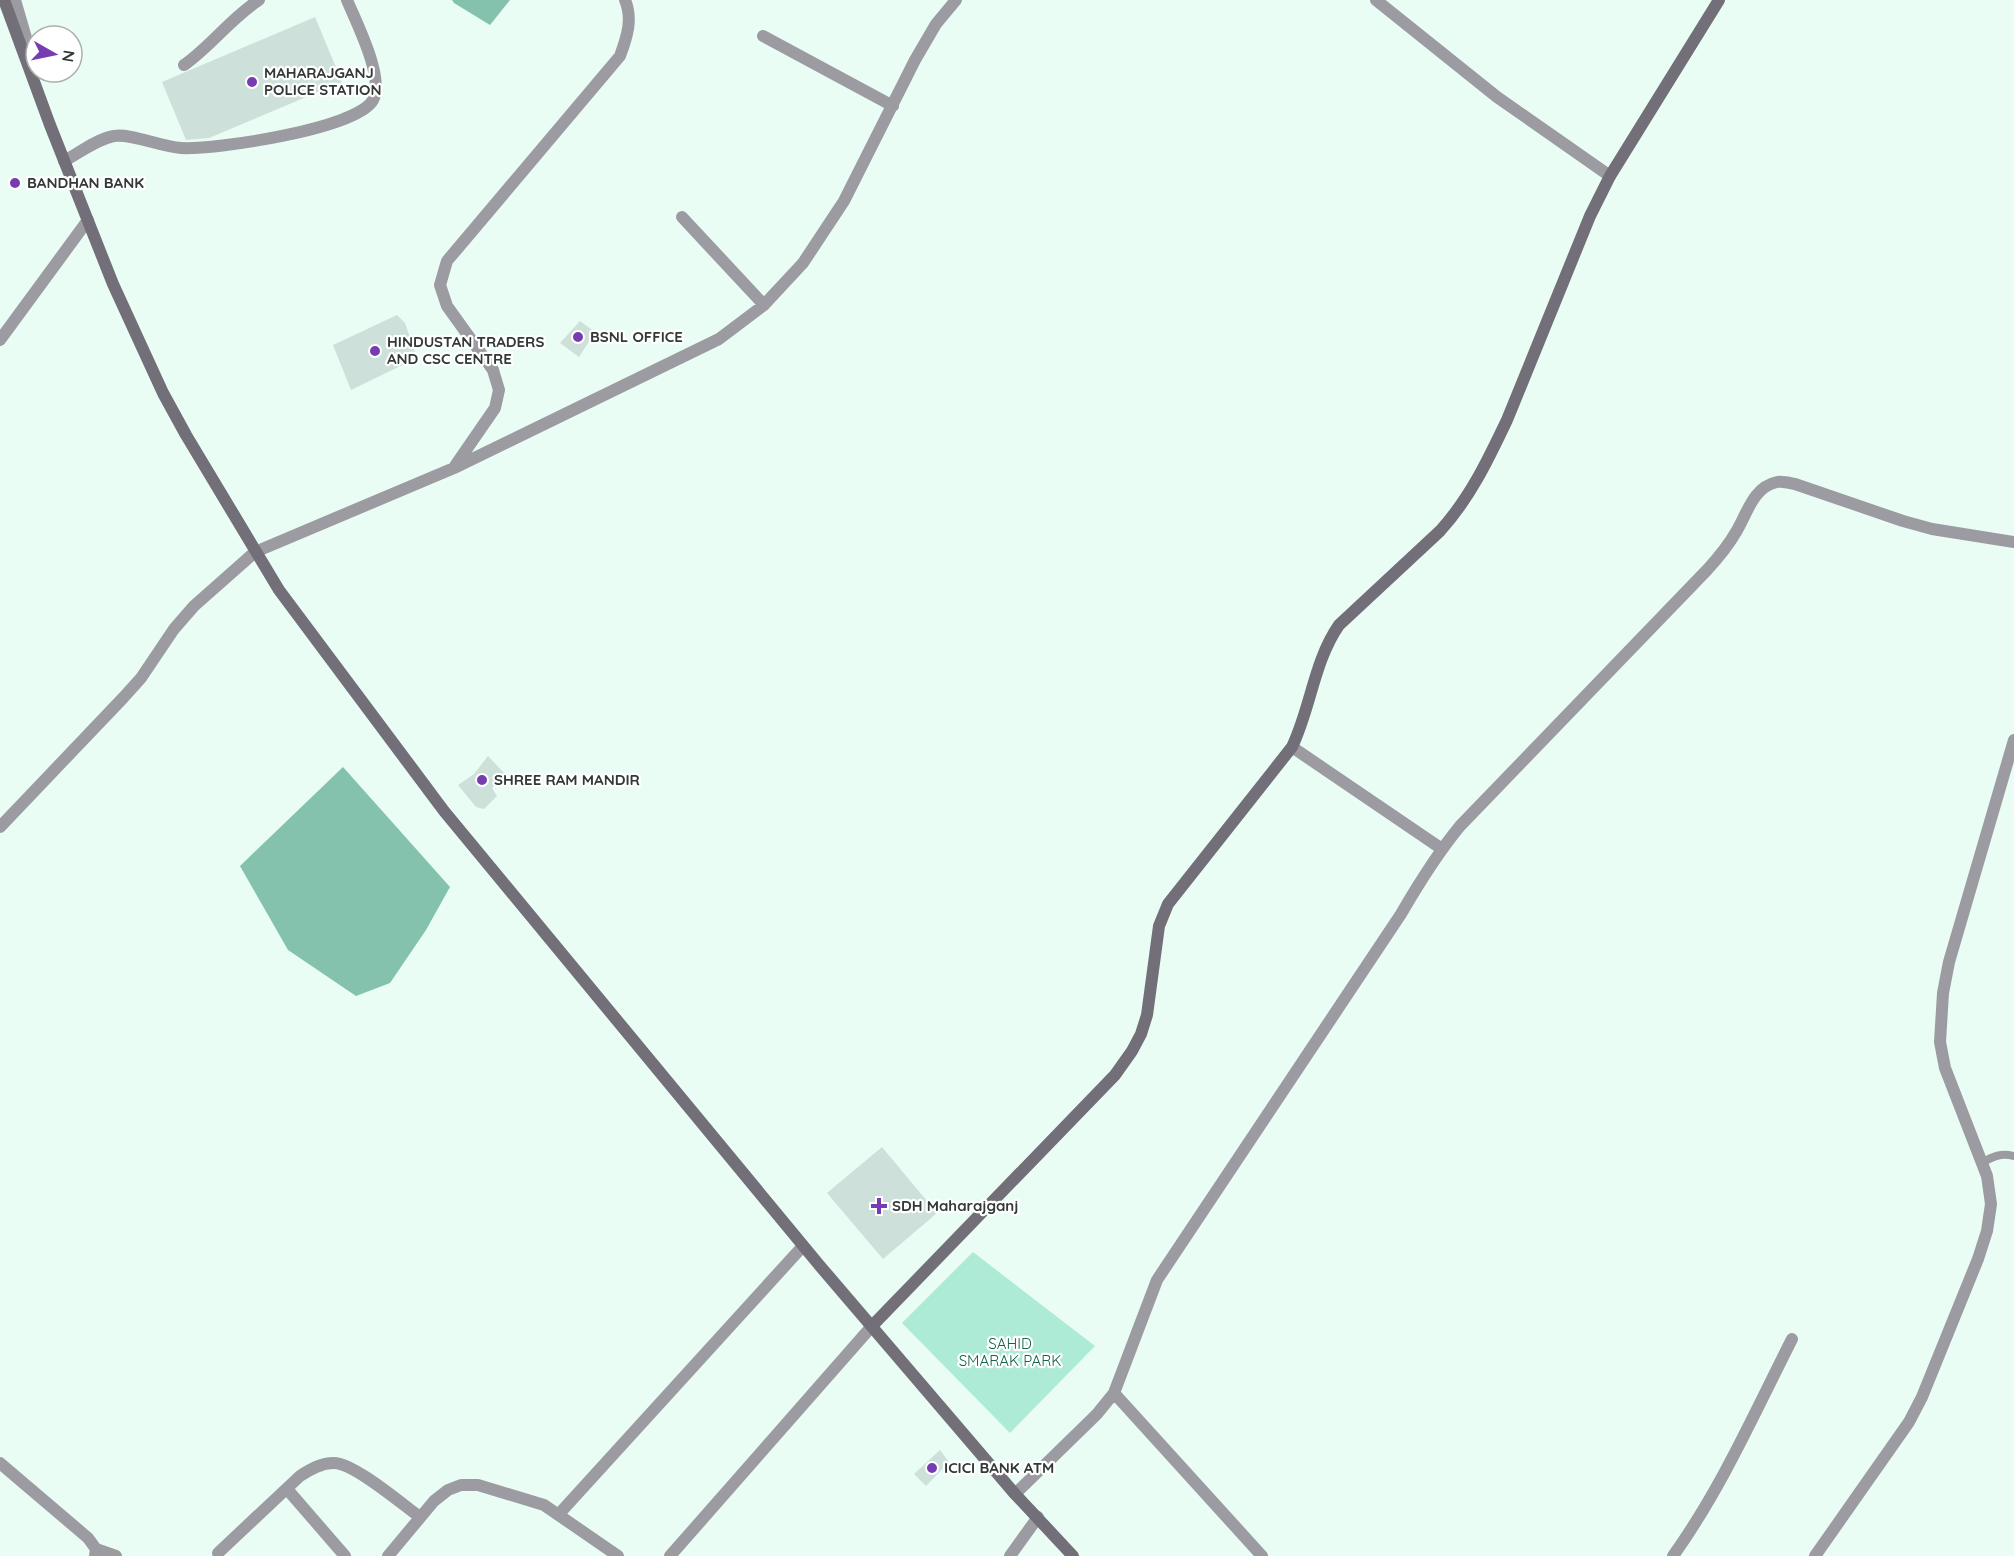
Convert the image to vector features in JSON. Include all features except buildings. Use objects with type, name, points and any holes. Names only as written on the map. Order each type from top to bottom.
[{"type":"street","points":[[4,0],[50,125],[113,284],[163,393],[279,590],[444,811],[803,1246],[1015,1494],[1073,1556]]},
{"type":"street","points":[[15,0],[50,125]]},
{"type":"street","points":[[184,65],[199,55],[235,19],[259,0]]},
{"type":"street","points":[[64,161],[113,136],[123,136],[178,148],[212,148],[272,139],[364,111],[374,99],[376,82],[373,65],[347,0]]},
{"type":"street","points":[[0,827],[141,678],[174,629],[194,606],[255,552],[454,468],[719,339],[765,305],[803,263],[835,216],[915,60],[936,24],[956,0]]},
{"type":"street","points":[[1376,0],[1497,97],[1610,176]]},
{"type":"street","points":[[670,1556],[872,1326],[1115,1076],[1132,1051],[1147,1015],[1159,926],[1168,904],[1292,747],[1301,727],[1322,657],[1339,625],[1440,531],[1454,515],[1479,477],[1507,420],[1573,254],[1610,176],[1719,0]]},
{"type":"street","points":[[454,468],[495,408],[499,390],[493,370],[447,306],[440,285],[447,261],[620,56],[628,32],[630,3]]},
{"type":"street","points":[[763,36],[893,106]]},
{"type":"street","points":[[682,217],[765,305]]},
{"type":"street","points":[[0,340],[88,219]]},
{"type":"street","points":[[1015,1494],[1097,1414],[1114,1392],[1157,1280],[1442,849],[1460,826],[1723,552],[1761,489],[1778,481],[1796,484],[1932,529],[2014,542]]},
{"type":"street","points":[[1815,1556],[1909,1422],[1922,1397],[1978,1259],[1987,1231],[1991,1204],[1987,1176],[1945,1068],[1940,1042],[1940,1017],[1949,962],[2014,740]]},
{"type":"street","points":[[1292,747],[1442,849]]},
{"type":"street","points":[[559,1514],[803,1246]]},
{"type":"street","points":[[1673,1556],[1686,1539],[1724,1473],[1792,1339]]},
{"type":"street","points":[[1114,1392],[1262,1556]]},
{"type":"street","points":[[0,1463],[88,1538],[96,1552],[116,1556]]},
{"type":"street","points":[[218,1553],[287,1489],[312,1469],[324,1464],[337,1463],[353,1468],[420,1517]]},
{"type":"street","points":[[388,1556],[434,1501],[447,1490],[461,1485],[478,1485],[544,1505],[618,1556]]},
{"type":"street","points":[[287,1489],[345,1556]]},
{"type":"street","points":[[1010,1556],[1038,1517]]},
{"type":"lane","points":[[1982,1163],[2001,1154],[2014,1156]]},
{"type":"green space","name":"SAHID SMARAK PARK","points":[[973,1252],[1095,1346],[1010,1433],[902,1323]]},
{"type":"shaded area","points":[[452,0],[510,0],[490,25]]},
{"type":"shaded area","points":[[343,767],[450,887],[426,930],[390,983],[356,996],[288,950],[240,866]]},
{"type":"place","name":"MAHARAJGANJ POLICE STATION","points":[[252,82]]},
{"type":"place","name":"BANDHAN BANK","points":[[15,183]]},
{"type":"place","name":"BSNL OFFICE","points":[[578,337]]},
{"type":"place","name":"HINDUSTAN TRADERS AND CSC CENTRE","points":[[375,351]]},
{"type":"place","name":"SHREE RAM MANDIR","points":[[482,780]]},
{"type":"place","name":"SDH Maharajganj","points":[[879,1206]]},
{"type":"place","name":"ICICI BANK ATM","points":[[932,1468]]}]
